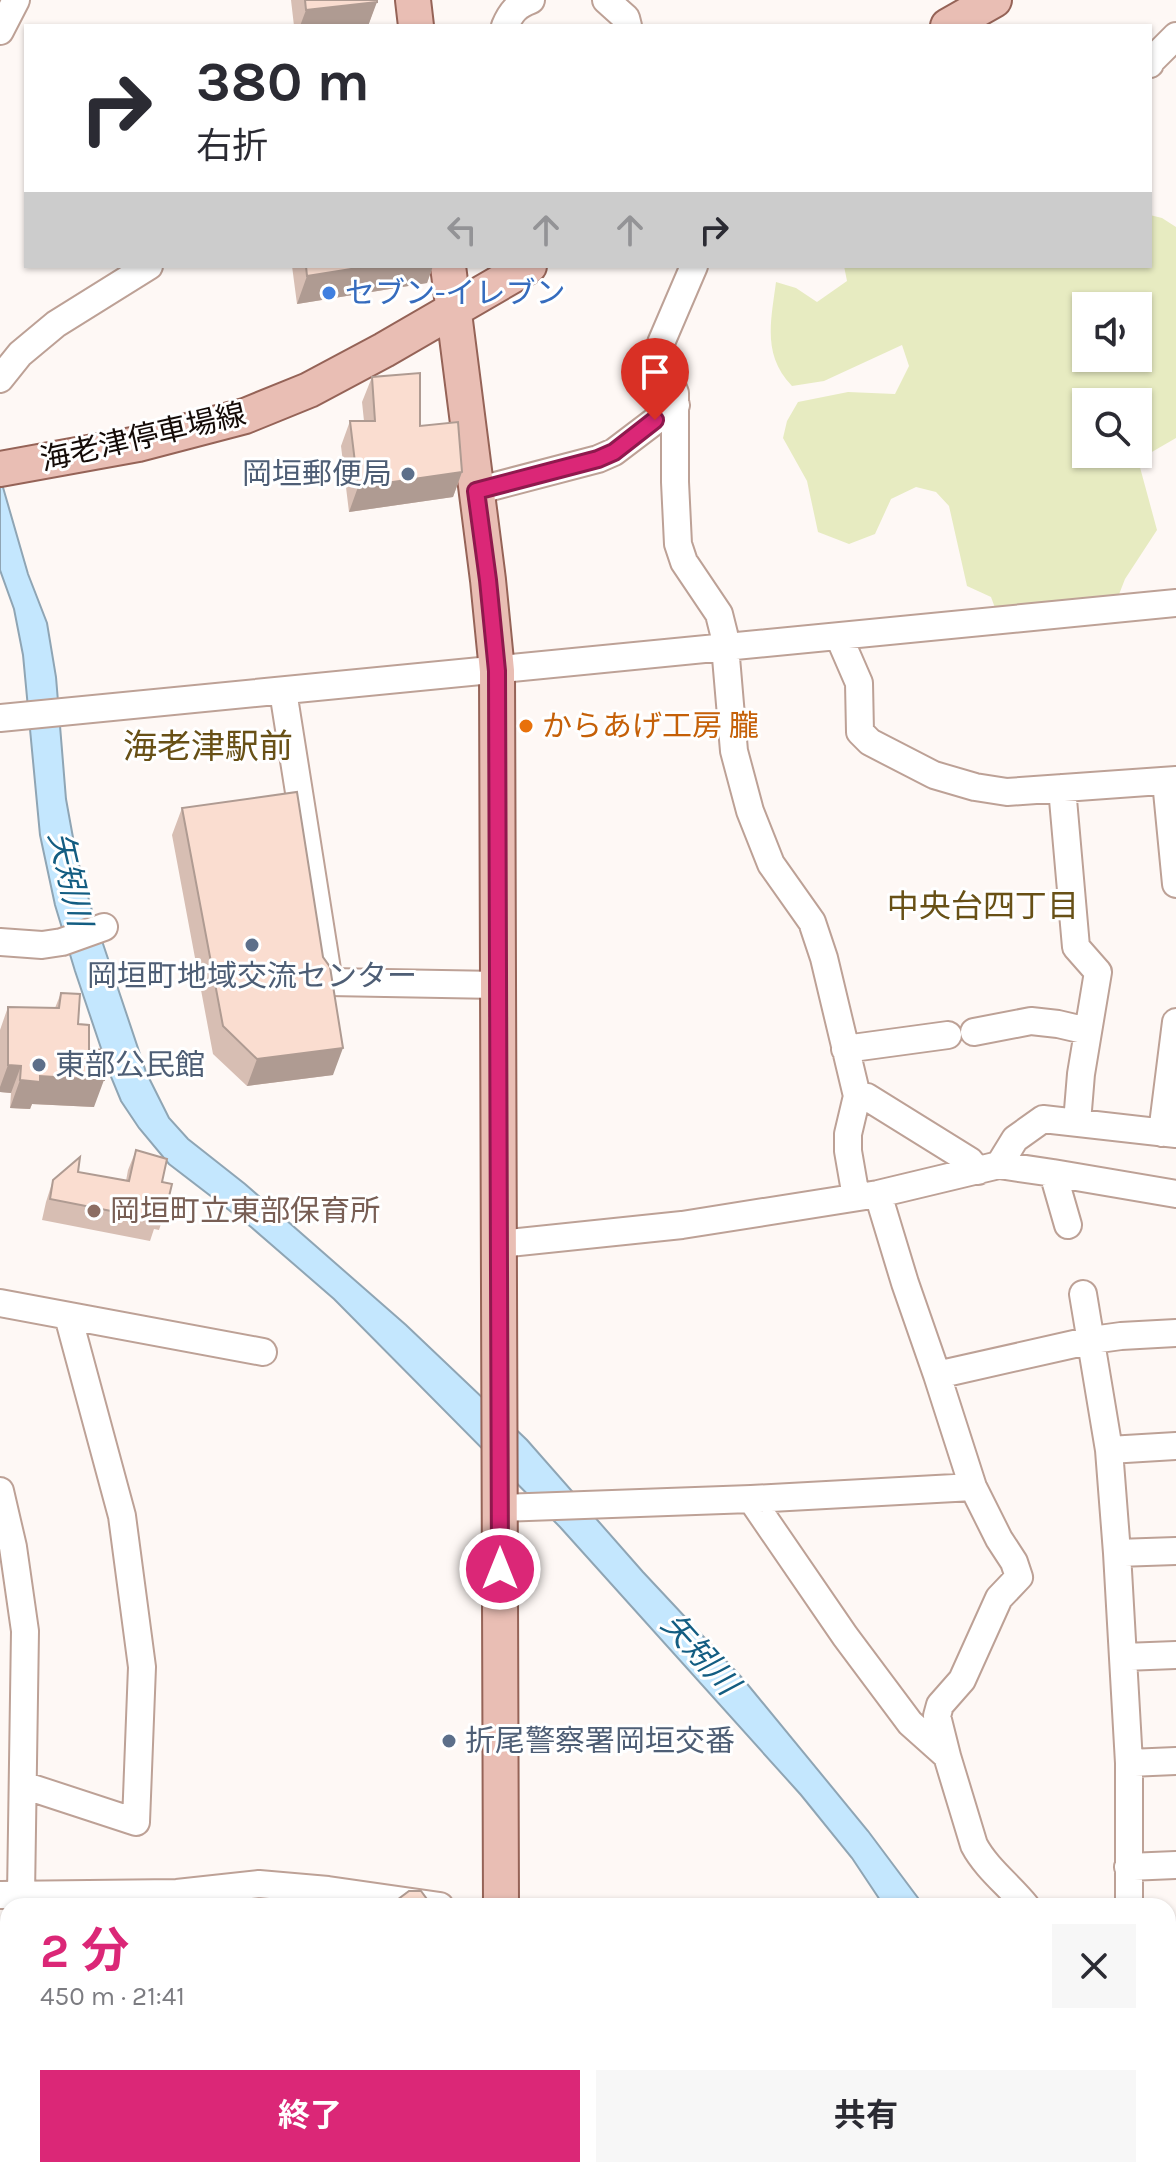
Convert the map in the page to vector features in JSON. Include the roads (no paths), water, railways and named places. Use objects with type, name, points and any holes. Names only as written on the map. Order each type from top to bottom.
[{"type":"main road","points":[[413,0],[416,24]]},
{"type":"main road","points":[[952,24],[994,0]]},
{"type":"main road","points":[[448,268],[497,671],[501,1898]]},
{"type":"main road","name":"海老津停車場線","points":[[0,469],[138,444],[245,416],[309,390],[526,268]]},
{"type":"street","points":[[0,31],[16,0]]},
{"type":"street","points":[[506,24],[518,4],[531,0]]},
{"type":"street","points":[[606,0],[626,18],[628,24]]},
{"type":"street","points":[[1152,60],[1176,36]]},
{"type":"street","points":[[0,379],[20,354],[56,324],[146,268]]},
{"type":"street","points":[[693,268],[661,343],[661,356],[675,393],[678,544],[684,562],[719,614],[724,634],[734,751],[743,790],[771,864],[812,922],[824,958],[857,1096],[848,1134],[849,1164],[867,1196],[905,1283],[973,1487],[1019,1577],[999,1598],[962,1680],[940,1705],[937,1716],[974,1845],[979,1856],[1019,1898]]},
{"type":"street","points":[[476,491],[598,459],[614,452],[676,405]]},
{"type":"street","points":[[0,718],[1176,603]]},
{"type":"street","points":[[839,637],[859,683],[860,732],[870,742],[934,775],[1007,792],[1171,780],[1176,884]]},
{"type":"street","points":[[283,691],[329,982],[498,985]]},
{"type":"street","points":[[1062,788],[1076,947],[1098,972],[1081,1074],[1077,1122]]},
{"type":"street","points":[[0,942],[42,945],[62,942],[104,927]]},
{"type":"street","points":[[845,1049],[961,1034],[1031,1021],[1088,1031]]},
{"type":"street","points":[[500,1244],[682,1225],[867,1196],[988,1168],[1015,1139],[1043,1119],[1169,1133],[1176,1022]]},
{"type":"street","points":[[857,1096],[867,1097],[970,1161],[988,1168],[1053,1173],[1176,1194]]},
{"type":"street","points":[[1053,1173],[1068,1225]]},
{"type":"street","points":[[1083,1294],[1109,1450],[1117,1553],[1129,1763],[1129,1898]]},
{"type":"street","points":[[0,1303],[263,1352]]},
{"type":"street","points":[[23,1785],[136,1822],[142,1667],[122,1516],[68,1316]]},
{"type":"street","points":[[937,1375],[1092,1340],[1176,1333]]},
{"type":"street","points":[[1109,1450],[1176,1446]]},
{"type":"street","points":[[500,1508],[973,1487]]},
{"type":"street","points":[[0,1491],[25,1631],[23,1785],[11,1895],[46,1898]]},
{"type":"street","points":[[751,1499],[845,1636],[910,1723],[947,1756]]},
{"type":"street","points":[[1117,1553],[1176,1551]]},
{"type":"street","points":[[1124,1657],[1176,1655]]},
{"type":"street","points":[[1129,1763],[1176,1761]]},
{"type":"street","points":[[1128,1867],[1176,1865]]},
{"type":"street","points":[[100,1898],[259,1884],[384,1898]]},
{"type":"water","name":"矢矧川","points":[[0,477],[28,574],[47,623],[56,677],[66,799],[76,854],[146,1072],[169,1118],[188,1139],[245,1184],[406,1325],[527,1440],[643,1572],[744,1680],[868,1831],[918,1898],[879,1898],[852,1858],[801,1795],[560,1527],[334,1299],[251,1227],[169,1164],[139,1128],[121,1101],[109,1072],[55,905],[40,835],[23,655],[14,609],[0,570]]},
{"type":"place","name":"セブン-イレブン","points":[[329,293]]},
{"type":"place","name":"岡垣郵便局","points":[[408,474]]},
{"type":"place","name":"からあげ工房 朧","points":[[526,726]]},
{"type":"place","name":"岡垣町地域交流センター","points":[[252,945]]},
{"type":"place","name":"東部公民館","points":[[39,1065]]},
{"type":"place","name":"岡垣町立東部保育所","points":[[94,1211]]},
{"type":"place","name":"折尾警察署岡垣交番","points":[[449,1741]]},
{"type":"district","name":"海老津駅前","points":[[208,747]]},
{"type":"district","name":"中央台四丁目","points":[[983,906]]}]
